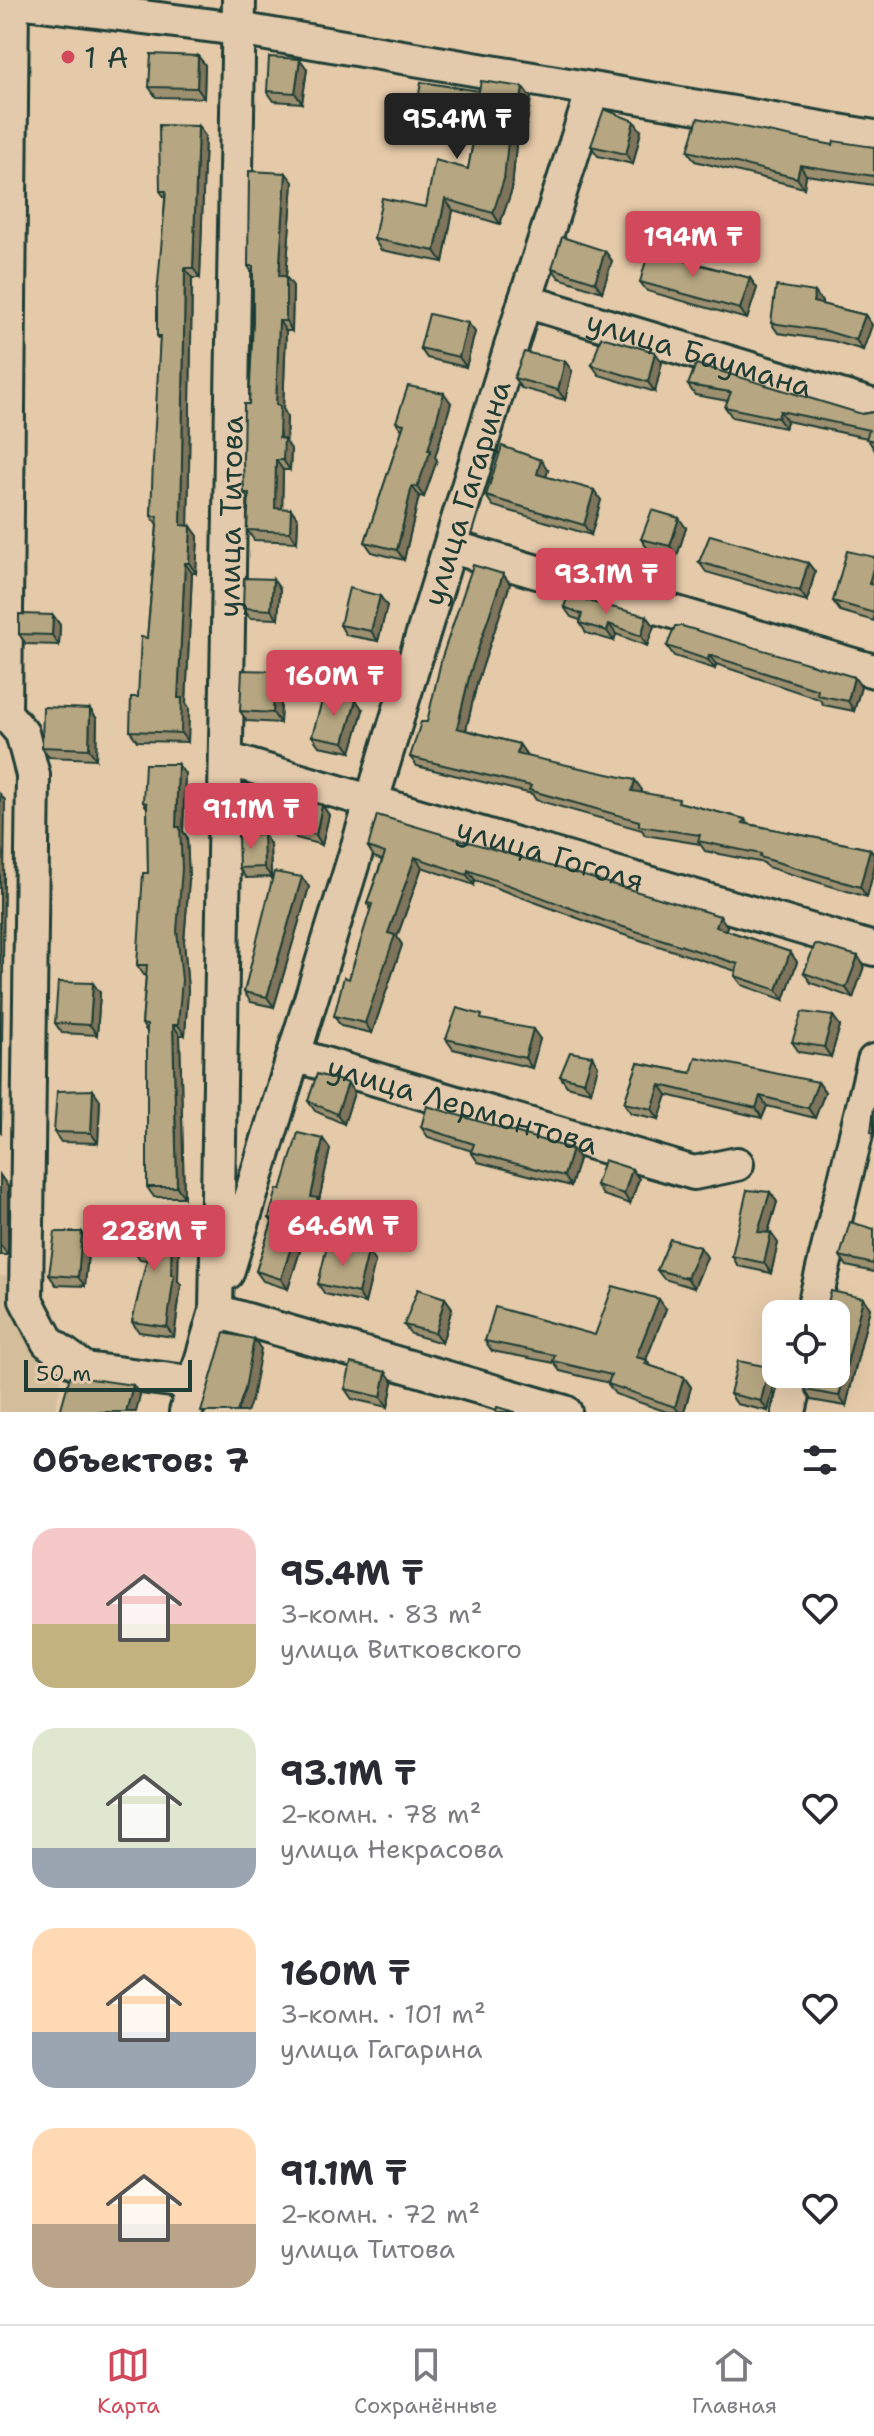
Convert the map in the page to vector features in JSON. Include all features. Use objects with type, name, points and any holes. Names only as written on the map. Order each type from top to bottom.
[{"type":"street","points":[[191,1398],[85,1369],[48,1342],[26,1300],[33,775],[22,733],[5,713],[11,0],[239,15],[593,90],[874,137]]},
{"type":"street","name":"улица Титова","points":[[191,1398],[216,1311],[239,15]]},
{"type":"street","name":"улица Гагарина","points":[[216,1311],[525,301],[593,90]]},
{"type":"street","name":"улица Баумана","points":[[525,301],[874,406]]},
{"type":"street","points":[[452,547],[874,671]]},
{"type":"street","name":"улица Гоголя","points":[[226,759],[874,949]]},
{"type":"street","name":"улица Лермонтова","points":[[294,1055],[694,1173],[737,1164]]},
{"type":"street","points":[[815,1300],[874,1061]]},
{"type":"street","points":[[216,1311],[484,1400],[565,1412]]},
{"type":"street","points":[[789,1412],[795,1388]]},
{"type":"shaded area","points":[[0,1276],[10,1277],[40,1349],[64,1364],[55,1412],[0,1412]]},
{"type":"building","points":[[151,54],[198,56],[197,88],[149,87]]},
{"type":"building","points":[[269,57],[300,59],[295,93],[267,91]]},
{"type":"building","points":[[481,81],[523,87],[518,123],[510,122],[504,179],[493,213],[445,199],[435,251],[374,239],[382,198],[426,207],[435,160],[468,169],[476,127],[415,118],[421,82],[479,91]]},
{"type":"building","points":[[604,109],[634,121],[626,154],[591,146]]},
{"type":"building","points":[[698,118],[833,145],[834,141],[874,147],[874,176],[800,165],[797,178],[688,151]]},
{"type":"building","points":[[159,125],[198,126],[193,268],[185,268],[181,525],[191,526],[189,563],[185,563],[178,698],[182,698],[181,733],[130,731],[131,697],[138,697],[141,637],[147,638],[158,516],[151,516],[160,336],[157,336],[157,295],[166,191],[160,191]]},
{"type":"building","points":[[249,171],[286,173],[279,276],[286,276],[286,321],[279,321],[276,405],[280,406],[279,438],[284,439],[283,460],[276,460],[275,508],[291,509],[290,532],[247,530],[249,493],[244,493],[244,404],[249,404],[253,322],[253,266],[248,266]]},
{"type":"building","points":[[562,237],[605,251],[595,282],[552,268]]},
{"type":"building","points":[[650,246],[684,254],[682,260],[750,278],[740,309],[640,282]]},
{"type":"building","points":[[776,286],[815,292],[813,302],[865,315],[856,340],[826,331],[771,323]]},
{"type":"building","points":[[429,314],[468,323],[459,357],[420,348]]},
{"type":"building","points":[[601,337],[655,352],[648,382],[592,365]]},
{"type":"building","points":[[524,352],[565,361],[558,390],[514,378]]},
{"type":"building","points":[[696,364],[862,414],[874,412],[874,441],[866,439],[869,430],[780,411],[778,418],[725,407],[731,392],[688,385]]},
{"type":"building","points":[[408,386],[444,393],[428,450],[431,450],[417,487],[412,486],[397,550],[365,542],[404,424],[396,422]]},
{"type":"building","points":[[502,446],[541,460],[537,474],[594,490],[584,525],[486,496]]},
{"type":"building","points":[[652,510],[679,518],[670,546],[641,539]]},
{"type":"building","points":[[710,535],[808,563],[800,591],[699,562]]},
{"type":"building","points":[[847,551],[874,557],[869,584],[874,585],[874,613],[833,601]]},
{"type":"building","points":[[473,565],[503,574],[470,673],[457,728],[519,744],[517,754],[635,780],[632,791],[679,799],[678,802],[745,819],[743,823],[870,849],[860,887],[760,857],[761,854],[698,841],[700,835],[639,826],[639,821],[529,790],[531,786],[410,757],[421,722],[427,722],[442,657]]},
{"type":"building","points":[[244,578],[273,579],[271,610],[243,608]]},
{"type":"building","points":[[349,588],[380,596],[371,631],[340,625]]},
{"type":"building","points":[[568,596],[647,616],[641,636],[609,624],[607,631],[580,623],[582,614],[564,607]]},
{"type":"building","points":[[19,614],[53,615],[52,635],[19,634]]},
{"type":"building","points":[[675,626],[854,677],[848,701],[817,695],[818,690],[709,655],[708,660],[667,646]]},
{"type":"building","points":[[242,670],[275,671],[273,713],[240,711]]},
{"type":"building","points":[[324,694],[356,700],[344,742],[312,736]]},
{"type":"building","points":[[43,707],[90,709],[89,749],[42,747]]},
{"type":"building","points":[[145,764],[178,764],[176,827],[180,827],[182,869],[177,931],[182,980],[178,1025],[173,1025],[177,1187],[147,1187],[147,1025],[142,1024],[147,965],[137,965],[143,873],[148,873],[147,803],[143,802]]},
{"type":"building","points":[[294,800],[322,805],[316,835],[289,828]]},
{"type":"building","points":[[377,815],[720,916],[716,927],[790,952],[777,990],[735,976],[738,964],[608,922],[468,870],[467,875],[415,857],[388,933],[395,935],[365,1023],[334,1016],[344,977],[349,979],[372,904],[367,903],[385,853],[368,847]]},
{"type":"building","points":[[263,834],[264,867],[239,868],[238,835]]},
{"type":"building","points":[[274,872],[302,877],[267,997],[244,992]]},
{"type":"building","points":[[815,944],[858,956],[846,988],[804,973]]},
{"type":"building","points":[[58,982],[93,983],[90,1025],[55,1023]]},
{"type":"building","points":[[457,1008],[482,1015],[481,1019],[533,1029],[525,1058],[446,1039]]},
{"type":"building","points":[[802,1012],[833,1016],[824,1047],[792,1042]]},
{"type":"building","points":[[570,1052],[592,1056],[584,1082],[560,1076]]},
{"type":"building","points":[[696,1057],[818,1082],[808,1108],[760,1096],[756,1108],[660,1085],[652,1109],[624,1103],[638,1063],[691,1073]]},
{"type":"building","points":[[317,1074],[348,1083],[337,1114],[308,1101]]},
{"type":"building","points":[[93,1090],[91,1133],[54,1132],[57,1091]]},
{"type":"building","points":[[427,1106],[572,1149],[564,1176],[471,1152],[474,1144],[421,1127]]},
{"type":"building","points":[[298,1133],[323,1139],[311,1197],[318,1198],[309,1228],[298,1225],[281,1279],[256,1271],[273,1219],[269,1218],[277,1189],[281,1190]]},
{"type":"building","points":[[604,1160],[632,1169],[624,1194],[596,1185]]},
{"type":"building","points":[[747,1190],[770,1192],[758,1232],[771,1233],[764,1263],[732,1256]]},
{"type":"building","points":[[134,1222],[172,1224],[171,1275],[174,1275],[167,1327],[132,1322],[149,1250],[133,1250]]},
{"type":"building","points":[[850,1222],[874,1229],[873,1264],[840,1256]]},
{"type":"building","points":[[55,1232],[82,1232],[78,1277],[49,1275]]},
{"type":"building","points":[[670,1239],[700,1247],[687,1278],[657,1270]]},
{"type":"building","points":[[328,1242],[368,1252],[358,1293],[318,1284]]},
{"type":"building","points":[[613,1286],[659,1299],[636,1357],[647,1360],[645,1364],[684,1377],[675,1407],[608,1384],[611,1375],[553,1361],[555,1355],[485,1341],[495,1307],[595,1335]]},
{"type":"building","points":[[418,1289],[445,1298],[435,1333],[404,1325]]},
{"type":"building","points":[[831,1291],[863,1298],[850,1351],[850,1300],[829,1300]]},
{"type":"building","points":[[224,1333],[254,1339],[245,1389],[237,1412],[201,1412]]},
{"type":"building","points":[[738,1361],[762,1366],[764,1388],[761,1401],[730,1394]]},
{"type":"building","points":[[351,1363],[386,1372],[381,1397],[345,1389]]},
{"type":"building","points":[[70,1376],[133,1385],[126,1412],[60,1412]]},
{"type":"building","points":[[805,1388],[841,1388],[839,1396]]},
{"type":"building","points":[[497,1407],[515,1412],[496,1412]]},
{"type":"place","name":"1 А","points":[[68,57]]}]
